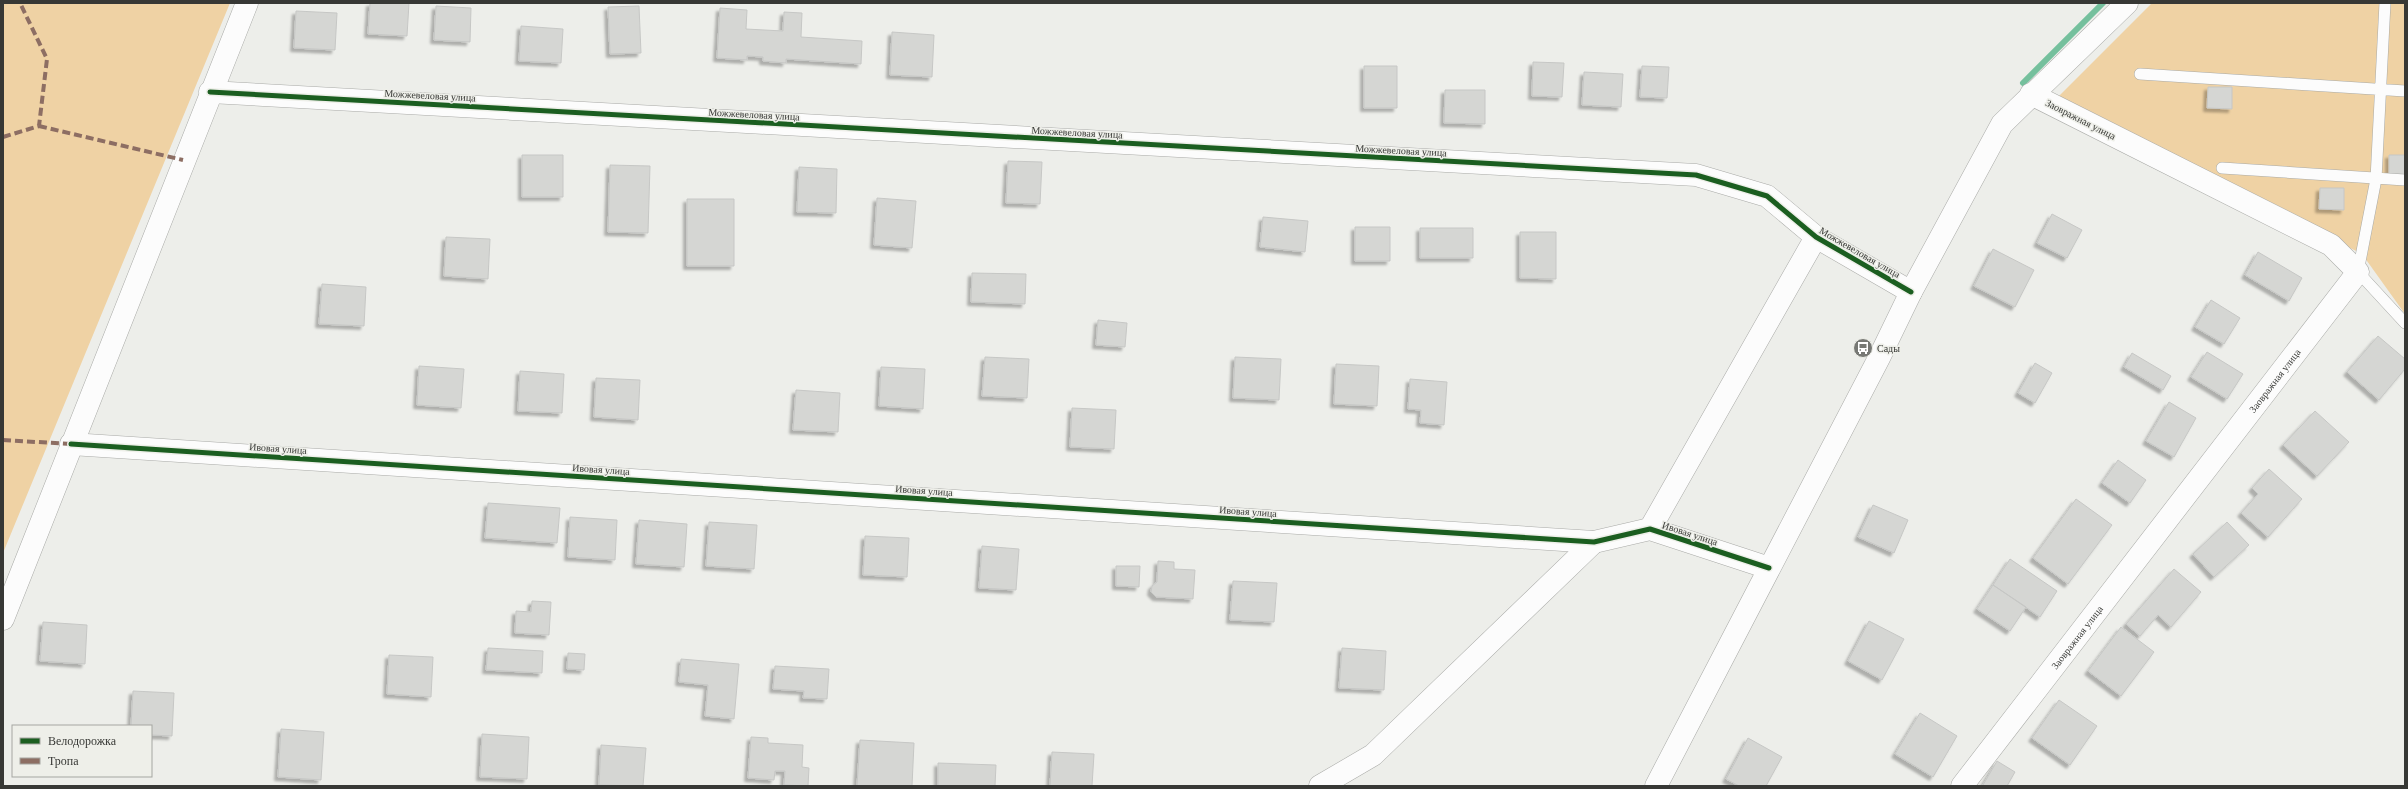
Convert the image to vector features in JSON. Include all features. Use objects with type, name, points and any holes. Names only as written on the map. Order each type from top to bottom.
[{"type":"street","points":[[3,619],[246,3]]},
{"type":"street","points":[[1656,786],[1911,292],[2002,124],[2031,94],[2127,3]]},
{"type":"street","name":"Можжевеловая улица","points":[[210,92],[1696,175],[1767,196],[1816,237],[1911,292]]},
{"type":"street","name":"Заовражная улица","points":[[1962,786],[2358,272],[2331,245],[2031,94]]},
{"type":"street","points":[[1650,529],[1816,237]]},
{"type":"street","name":"Ивовая улица","points":[[71,444],[1594,542],[1650,529],[1769,568]]},
{"type":"street","points":[[1320,786],[1373,755],[1594,542]]},
{"type":"lane","points":[[2385,3],[2382,90],[2376,179],[2358,272],[2405,323]]},
{"type":"lane","points":[[2140,74],[2382,90],[2405,90]]},
{"type":"lane","points":[[2222,168],[2405,180]]},
{"type":"shaded area","points":[[3,3],[230,3],[3,553]]},
{"type":"shaded area","points":[[2152,3],[2405,3],[2405,314],[2362,254],[2056,99]]},
{"type":"building","points":[[370,3],[409,3],[407,36],[368,34]]},
{"type":"building","points":[[436,6],[471,8],[470,42],[434,40]]},
{"type":"building","points":[[639,6],[641,53],[610,54],[608,7]]},
{"type":"building","points":[[720,8],[747,10],[746,29],[783,31],[784,12],[802,13],[801,37],[862,41],[861,64],[786,59],[786,63],[763,61],[763,57],[747,56],[747,60],[717,58]]},
{"type":"building","points":[[296,11],[337,13],[335,50],[294,48]]},
{"type":"building","points":[[521,26],[563,29],[561,63],[519,61]]},
{"type":"building","points":[[892,32],[934,35],[932,77],[890,75]]},
{"type":"building","points":[[1533,62],[1564,63],[1562,97],[1532,96]]},
{"type":"building","points":[[1364,66],[1397,66],[1397,108],[1364,108]]},
{"type":"building","points":[[1642,66],[1669,67],[1667,98],[1640,97]]},
{"type":"building","points":[[1584,72],[1623,74],[1621,107],[1582,105]]},
{"type":"building","points":[[2208,87],[2232,87],[2232,109],[2207,108]]},
{"type":"building","points":[[1445,90],[1485,90],[1485,124],[1444,123]]},
{"type":"building","points":[[522,155],[563,155],[563,197],[522,197]]},
{"type":"building","points":[[2389,155],[2405,155],[2405,176],[2389,176]]},
{"type":"building","points":[[1008,161],[1042,162],[1040,204],[1006,203]]},
{"type":"building","points":[[610,165],[650,166],[648,233],[608,232]]},
{"type":"building","points":[[799,167],[837,169],[836,213],[797,212]]},
{"type":"building","points":[[2320,188],[2344,188],[2344,210],[2319,209]]},
{"type":"building","points":[[877,198],[916,201],[912,248],[874,245]]},
{"type":"building","points":[[687,199],[734,199],[734,266],[687,266]]},
{"type":"building","points":[[2052,214],[2082,230],[2067,258],[2037,243]]},
{"type":"building","points":[[1263,217],[1308,221],[1305,252],[1260,247]]},
{"type":"building","points":[[1355,227],[1390,227],[1390,261],[1355,261]]},
{"type":"building","points":[[1420,228],[1473,228],[1473,258],[1420,258]]},
{"type":"building","points":[[1520,232],[1556,232],[1556,279],[1520,278]]},
{"type":"building","points":[[446,237],[490,239],[488,279],[444,276]]},
{"type":"building","points":[[1993,249],[2034,270],[2015,307],[1974,286]]},
{"type":"building","points":[[2258,252],[2302,278],[2289,301],[2245,275]]},
{"type":"building","points":[[972,273],[1026,274],[1025,304],[971,302]]},
{"type":"building","points":[[322,284],[366,287],[364,326],[319,324]]},
{"type":"building","points":[[2211,300],[2240,318],[2224,344],[2195,327]]},
{"type":"building","points":[[1098,320],[1127,323],[1125,347],[1096,345]]},
{"type":"building","points":[[2378,336],[2405,359],[2405,369],[2379,400],[2347,372]]},
{"type":"building","points":[[2207,352],[2243,374],[2227,399],[2191,377]]},
{"type":"building","points":[[2132,353],[2171,376],[2163,390],[2124,367]]},
{"type":"building","points":[[985,357],[1029,359],[1027,398],[982,396]]},
{"type":"building","points":[[1235,357],[1281,359],[1279,400],[1233,398]]},
{"type":"building","points":[[2035,363],[2052,373],[2035,403],[2018,393]]},
{"type":"building","points":[[1336,364],[1379,366],[1377,406],[1334,404]]},
{"type":"building","points":[[419,366],[464,369],[461,408],[417,405]]},
{"type":"building","points":[[881,367],[925,369],[923,409],[879,406]]},
{"type":"building","points":[[520,371],[564,374],[562,413],[518,411]]},
{"type":"building","points":[[596,378],[640,380],[638,420],[594,417]]},
{"type":"building","points":[[1410,379],[1447,382],[1444,425],[1420,423],[1421,410],[1408,409]]},
{"type":"building","points":[[796,390],[840,393],[838,432],[793,430]]},
{"type":"building","points":[[2169,402],[2196,418],[2174,457],[2146,441]]},
{"type":"building","points":[[1072,408],[1116,410],[1114,449],[1070,447]]},
{"type":"building","points":[[2315,411],[2349,442],[2317,476],[2283,445]]},
{"type":"building","points":[[2118,460],[2146,480],[2130,503],[2102,483]]},
{"type":"building","points":[[2269,469],[2302,499],[2268,537],[2241,513],[2258,494],[2252,488]]},
{"type":"building","points":[[2076,499],[2112,525],[2068,584],[2033,558]]},
{"type":"building","points":[[488,503],[560,508],[557,543],[485,538]]},
{"type":"building","points":[[1873,505],[1908,520],[1894,553],[1858,537]]},
{"type":"building","points":[[570,517],[617,520],[615,560],[568,557]]},
{"type":"building","points":[[639,520],[687,524],[684,567],[636,564]]},
{"type":"building","points":[[709,522],[757,525],[754,569],[706,566]]},
{"type":"building","points":[[2227,522],[2249,545],[2214,577],[2193,554]]},
{"type":"building","points":[[865,536],[909,538],[907,577],[863,575]]},
{"type":"building","points":[[982,546],[1019,549],[1016,590],[979,588]]},
{"type":"building","points":[[2010,559],[2057,591],[2040,617],[1993,585]]},
{"type":"building","points":[[1158,561],[1174,562],[1174,569],[1195,570],[1193,599],[1156,597],[1151,592],[1152,586],[1157,582]]},
{"type":"building","points":[[1116,566],[1140,566],[1139,587],[1116,586]]},
{"type":"building","points":[[2174,569],[2201,592],[2171,627],[2158,615],[2140,636],[2126,624]]},
{"type":"building","points":[[1233,581],[1277,583],[1274,622],[1230,620]]},
{"type":"building","points":[[1993,585],[2026,607],[2010,631],[1977,609]]},
{"type":"building","points":[[532,601],[551,602],[549,635],[515,633],[516,611],[531,612]]},
{"type":"building","points":[[1869,621],[1904,639],[1882,680],[1848,661]]},
{"type":"building","points":[[43,622],[87,625],[85,664],[40,661]]},
{"type":"building","points":[[2121,627],[2154,652],[2121,696],[2088,671]]},
{"type":"building","points":[[488,648],[543,651],[542,673],[486,670]]},
{"type":"building","points":[[1342,648],[1386,651],[1384,690],[1339,688]]},
{"type":"building","points":[[568,653],[585,654],[584,670],[567,669]]},
{"type":"building","points":[[389,655],[433,657],[431,697],[387,694]]},
{"type":"building","points":[[681,659],[739,664],[734,719],[705,716],[708,685],[679,682]]},
{"type":"building","points":[[775,666],[829,669],[827,699],[803,698],[804,691],[773,689]]},
{"type":"building","points":[[133,691],[174,693],[172,736],[152,735],[152,725],[131,725]]},
{"type":"building","points":[[2059,700],[2097,726],[2070,765],[2032,738]]},
{"type":"building","points":[[1920,713],[1957,736],[1933,777],[1895,754]]},
{"type":"building","points":[[281,729],[324,732],[321,780],[278,777]]},
{"type":"building","points":[[482,734],[529,737],[527,779],[480,777]]},
{"type":"building","points":[[751,737],[768,738],[768,743],[803,745],[802,767],[809,768],[808,786],[784,785],[785,771],[775,771],[774,780],[748,778]]},
{"type":"building","points":[[1748,738],[1782,757],[1766,786],[1739,786],[1726,779]]},
{"type":"building","points":[[860,740],[914,743],[912,786],[857,786]]},
{"type":"building","points":[[601,745],[646,748],[643,786],[599,785]]},
{"type":"building","points":[[1052,752],[1094,754],[1092,786],[1050,786]]},
{"type":"building","points":[[1997,761],[2015,772],[2007,786],[1983,785]]},
{"type":"building","points":[[938,763],[996,765],[995,786],[938,786]]},
{"type":"waterway","points":[[2023,83],[2103,3]]},
{"type":"marked path","points":[[3,137],[39,126],[47,59],[20,3]]},
{"type":"marked path","points":[[39,126],[183,160]]},
{"type":"marked path","points":[[3,440],[71,444]]},
{"type":"cycle path","points":[[210,92],[1696,175],[1767,196],[1816,237],[1911,292]]},
{"type":"cycle path","points":[[71,444],[1594,542],[1650,529],[1769,568]]},
{"type":"place","name":"Сады","points":[[1863,348]]}]
